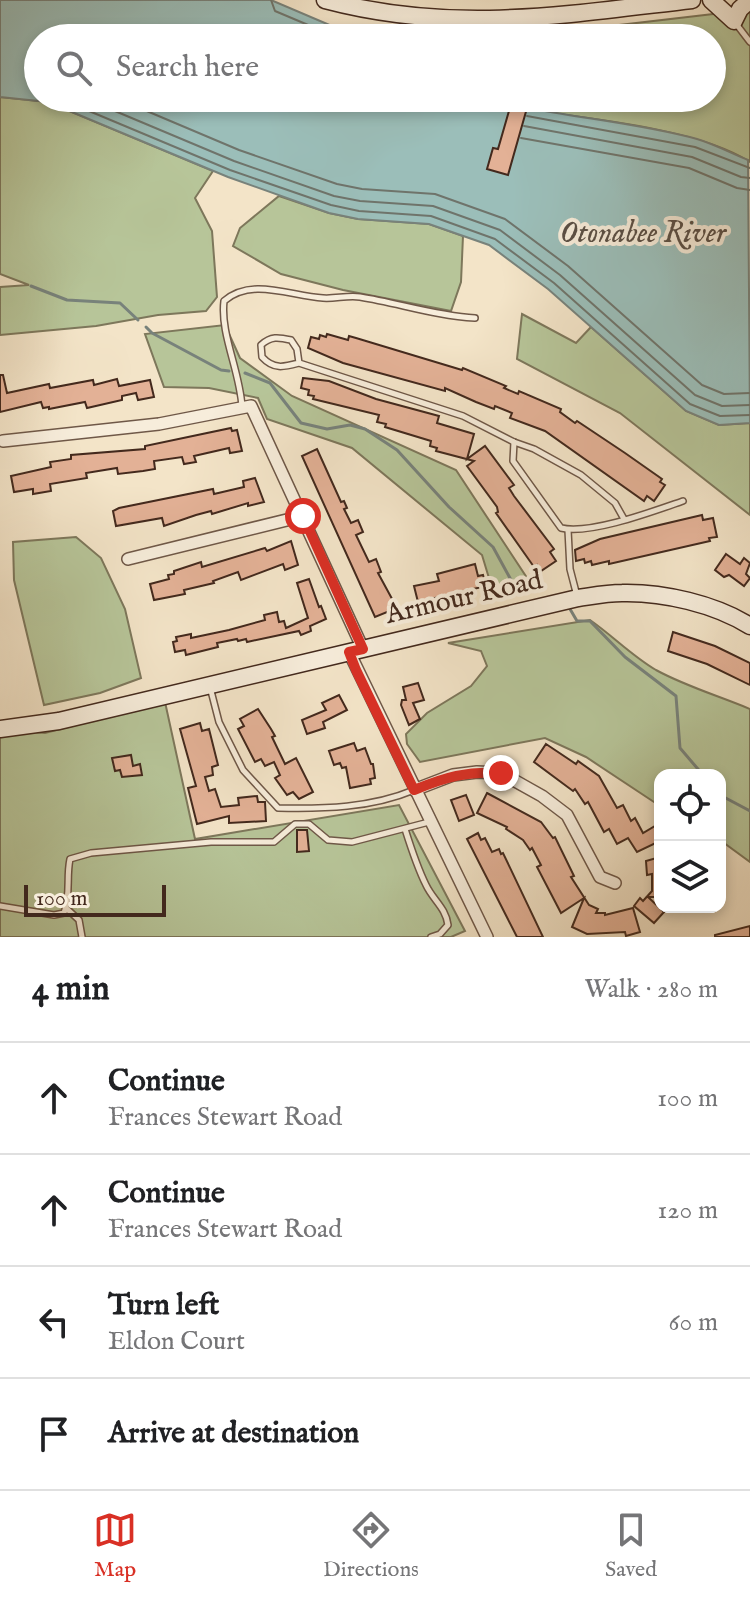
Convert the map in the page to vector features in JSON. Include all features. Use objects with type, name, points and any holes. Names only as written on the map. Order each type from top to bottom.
[{"type":"main road","points":[[325,0],[406,16],[463,21],[537,18],[692,0]]},
{"type":"main road","points":[[711,0],[734,21],[740,9],[750,0]]},
{"type":"main road","name":"Armour Road","points":[[0,729],[59,721],[578,598],[621,593],[651,595],[695,603],[750,626]]},
{"type":"street","points":[[3,441],[159,424],[247,407],[303,516],[414,790],[487,937]]},
{"type":"street","points":[[128,559],[303,516]]},
{"type":"street","points":[[414,790],[453,775],[501,773],[542,796],[567,815],[600,877],[615,883]]},
{"type":"lane","points":[[537,18],[537,24]]},
{"type":"lane","points":[[734,21],[750,42]]},
{"type":"lane","points":[[247,407],[222,316],[224,301],[236,291],[272,289],[323,298],[357,297],[455,317],[475,318]]},
{"type":"lane","points":[[299,363],[297,349],[291,340],[268,338],[261,345],[262,357],[270,365],[281,367],[299,363],[463,416],[534,449],[581,475],[615,503],[624,519]]},
{"type":"lane","points":[[514,442],[513,461],[561,528],[568,530],[642,516],[683,501]]},
{"type":"lane","points":[[568,530],[570,569],[578,598]]},
{"type":"lane","points":[[210,686],[219,722],[243,770],[278,808],[318,808],[387,801],[414,790]]},
{"type":"lane","points":[[0,906],[54,915],[64,913],[70,897],[67,871],[70,859],[91,853],[211,842],[274,842],[295,824],[309,824],[328,840],[352,842],[430,822]]},
{"type":"lane","points":[[405,829],[427,888],[446,913],[448,925],[440,934],[431,937]]},
{"type":"lane","points":[[66,908],[79,920],[82,937]]},
{"type":"green space","points":[[750,11],[750,162],[729,151],[676,134],[543,112],[726,112],[726,24],[628,24]]},
{"type":"green space","points":[[0,97],[24,100],[24,112],[72,112],[213,171],[195,198],[212,231],[217,297],[206,311],[0,335],[0,287],[29,285],[0,274]]},
{"type":"green space","points":[[279,196],[329,213],[358,219],[429,224],[463,236],[461,282],[451,311],[343,290],[281,274],[233,246],[240,228]]},
{"type":"green space","points":[[522,314],[576,343],[591,327],[686,411],[719,425],[750,423],[750,515],[620,413],[517,359]]},
{"type":"green space","points":[[225,325],[240,358],[292,396],[456,470],[533,587],[495,598],[482,555],[352,448],[267,419],[258,398],[209,388],[164,387],[145,334]]},
{"type":"green space","points":[[76,537],[101,558],[125,609],[141,678],[100,693],[44,705],[14,580],[13,542]]},
{"type":"green space","points":[[590,620],[656,670],[750,709],[750,862],[726,844],[726,769],[654,769],[654,802],[586,757],[545,738],[420,762],[407,744],[406,734],[427,713],[471,686],[487,666],[481,651],[448,643]]},
{"type":"green space","points":[[165,702],[195,839],[399,805],[465,931],[451,937],[0,937],[0,733],[45,733]]},
{"type":"water","name":"Otonabee River","points":[[0,0],[271,0],[327,24],[24,24],[24,100],[0,97]]},
{"type":"water","name":"Otonabee River","points":[[72,112],[550,112],[671,133],[703,141],[748,160],[750,423],[719,425],[686,411],[548,289],[489,245],[429,224],[358,219],[329,213],[228,177]]},
{"type":"building","points":[[509,112],[526,112],[508,175],[487,169],[493,148],[498,149]]},
{"type":"building","points":[[327,334],[348,340],[349,336],[463,368],[518,394],[519,391],[561,409],[560,412],[575,423],[577,421],[662,479],[660,482],[665,485],[654,501],[647,496],[644,501],[545,431],[510,418],[512,413],[495,406],[494,409],[445,388],[445,391],[343,363],[308,348],[311,337],[319,339],[320,335],[326,337]]},
{"type":"building","points":[[0,375],[3,375],[7,393],[49,384],[50,388],[93,380],[94,385],[117,379],[119,386],[150,380],[154,397],[138,400],[136,393],[122,396],[122,400],[87,408],[85,402],[49,409],[43,408],[41,402],[0,412]]},
{"type":"building","points":[[303,378],[329,381],[376,399],[439,416],[437,423],[474,434],[467,459],[485,446],[514,485],[509,488],[514,496],[554,549],[550,552],[556,561],[541,571],[537,565],[534,567],[467,466],[474,461],[436,451],[437,448],[430,446],[431,441],[385,427],[386,424],[377,422],[379,415],[313,399],[314,396],[308,395],[309,390],[301,388]]},
{"type":"building","points":[[231,428],[232,431],[237,430],[242,451],[230,453],[229,448],[194,456],[196,462],[184,464],[182,457],[154,461],[155,469],[143,471],[118,474],[117,468],[86,473],[87,478],[50,484],[51,491],[33,494],[33,489],[14,492],[11,476],[51,467],[50,462],[71,459],[71,455],[145,449],[145,446]]},
{"type":"building","points":[[317,449],[341,502],[344,501],[347,508],[344,509],[351,523],[358,520],[363,532],[356,535],[369,562],[376,559],[381,572],[378,573],[397,608],[375,617],[302,456]]},
{"type":"building","points":[[255,478],[264,502],[248,506],[248,503],[212,514],[211,511],[164,526],[162,518],[116,526],[113,511],[119,508],[213,489],[214,494],[244,487],[243,481]]},
{"type":"building","points":[[702,515],[703,520],[713,518],[717,537],[709,538],[710,541],[609,564],[609,561],[592,565],[591,561],[585,563],[584,559],[576,561],[575,550],[600,539]]},
{"type":"building","points":[[291,541],[298,565],[285,570],[283,564],[241,580],[238,572],[214,583],[184,590],[185,594],[154,600],[150,584],[169,579],[168,575],[174,574],[174,571],[201,562],[202,567],[265,548],[267,551]]},
{"type":"building","points":[[726,554],[740,564],[744,558],[750,563],[746,574],[750,578],[744,586],[715,570]]},
{"type":"building","points":[[475,564],[478,576],[483,575],[486,586],[418,602],[414,586],[439,581],[437,574]]},
{"type":"building","points":[[309,579],[326,619],[310,626],[311,631],[247,642],[246,639],[237,639],[186,655],[185,650],[175,652],[173,642],[177,641],[176,637],[191,634],[191,638],[229,630],[265,620],[264,615],[277,612],[279,622],[284,621],[286,628],[308,618],[297,583]]},
{"type":"building","points":[[673,632],[715,646],[750,663],[750,685],[707,664],[668,651]]},
{"type":"building","points":[[418,683],[424,700],[413,703],[420,719],[409,725],[401,705],[402,700],[406,700],[403,687]]},
{"type":"building","points":[[339,695],[347,710],[323,722],[325,728],[307,734],[302,720],[326,710],[322,703]]},
{"type":"building","points":[[258,709],[275,736],[272,737],[285,764],[296,758],[313,792],[299,799],[293,792],[287,795],[275,778],[280,775],[274,762],[265,766],[261,759],[255,762],[238,729],[244,726],[240,719]]},
{"type":"building","points":[[200,723],[202,731],[209,729],[218,765],[212,767],[213,775],[205,777],[209,791],[215,789],[221,807],[239,805],[238,798],[257,796],[258,802],[265,802],[266,821],[229,823],[229,816],[197,824],[188,788],[196,786],[180,729]]},
{"type":"building","points":[[354,743],[357,751],[365,748],[373,764],[375,778],[370,779],[371,784],[350,788],[346,767],[342,768],[340,763],[334,765],[329,751]]},
{"type":"building","points":[[546,744],[576,764],[578,761],[599,776],[617,808],[623,805],[631,821],[635,818],[643,833],[654,827],[654,844],[637,852],[628,838],[617,844],[609,829],[604,832],[588,802],[585,804],[575,789],[573,791],[534,762]]},
{"type":"building","points":[[131,755],[133,766],[140,764],[142,775],[122,777],[120,770],[115,771],[112,758]]},
{"type":"building","points":[[487,793],[541,822],[555,837],[574,876],[571,877],[589,905],[598,909],[596,913],[605,915],[633,908],[640,932],[626,936],[625,932],[587,934],[572,927],[584,898],[561,913],[537,867],[541,865],[532,848],[530,850],[507,827],[477,813]]},
{"type":"building","points":[[466,795],[474,815],[459,821],[451,800]]},
{"type":"building","points":[[297,830],[307,830],[309,851],[297,852]]},
{"type":"building","points":[[478,833],[481,840],[485,838],[492,852],[499,849],[503,853],[543,937],[517,937],[467,839]]},
{"type":"building","points":[[654,859],[654,897],[648,897],[654,903],[654,913],[663,913],[654,923],[634,906],[652,891],[652,874],[647,875],[646,861]]},
{"type":"building","points":[[750,926],[750,937],[715,937],[715,935]]},
{"type":"waterway","points":[[31,286],[67,300],[120,303],[138,320]]},
{"type":"waterway","points":[[146,327],[221,370],[229,371]]},
{"type":"waterway","points":[[245,373],[270,383],[301,423],[327,429],[350,425],[365,429],[397,450],[449,507],[493,547],[520,592]]},
{"type":"waterway","points":[[570,609],[577,621],[590,621],[625,657],[676,696],[680,748],[698,769]]},
{"type":"waterway","points":[[726,798],[750,811]]},
{"type":"route","points":[[303,516],[363,649],[349,652],[356,670],[414,790],[453,775],[501,773]]}]
